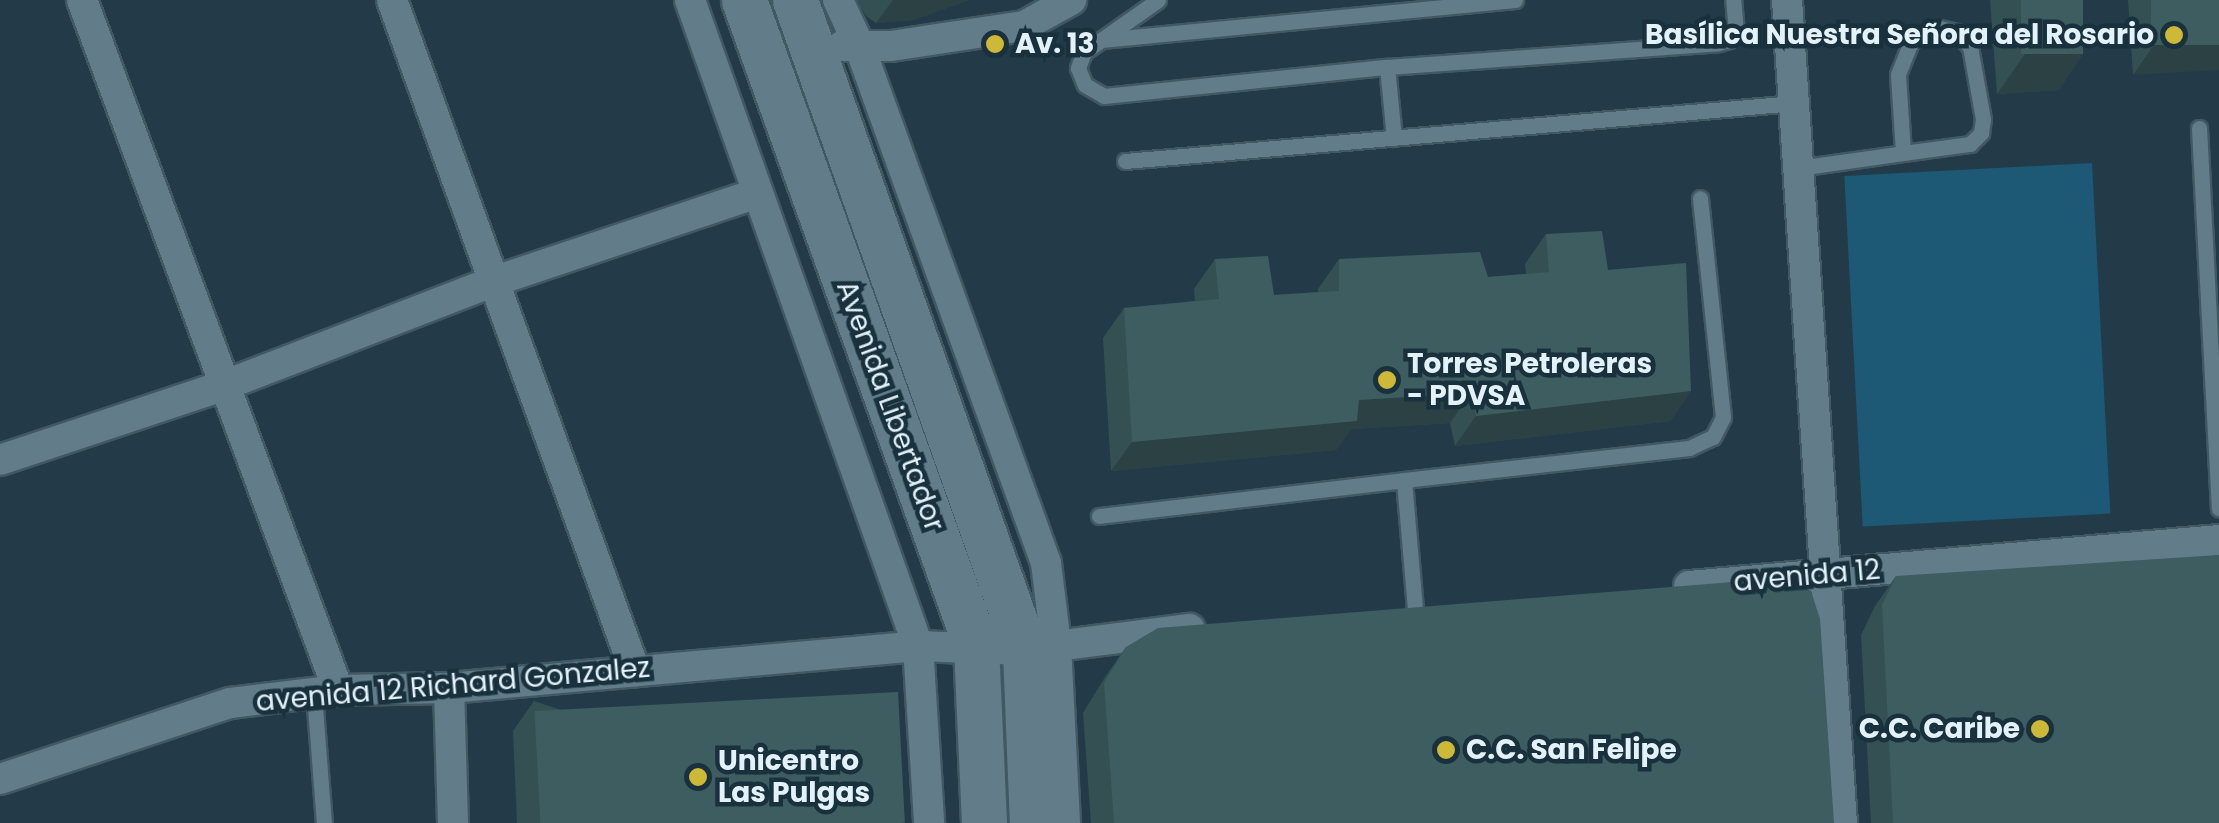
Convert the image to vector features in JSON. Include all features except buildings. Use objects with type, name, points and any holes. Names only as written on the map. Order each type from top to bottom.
[{"type":"main road","name":"Avenida Libertador","points":[[744,0],[976,646],[984,823]]},
{"type":"main road","name":"Avenida Libertador","points":[[795,0],[1040,647],[1032,823]]},
{"type":"street","points":[[82,0],[224,385],[326,692]]},
{"type":"street","points":[[392,0],[636,671]]},
{"type":"street","points":[[690,0],[918,646],[929,823]]},
{"type":"street","points":[[838,0],[859,45],[1046,562],[1040,647],[1065,823]]},
{"type":"street","points":[[813,48],[891,46],[1024,26],[1071,0]]},
{"type":"street","points":[[1787,0],[1842,823]]},
{"type":"street","points":[[0,460],[224,385],[492,282],[758,193]]},
{"type":"street","name":"avenida 12","points":[[1651,589],[2219,540]]},
{"type":"street","points":[[1382,612],[1454,605]]},
{"type":"street","points":[[918,646],[1040,647],[1217,627]]},
{"type":"street","name":"avenida 12 Richard Gonzalez","points":[[0,779],[230,702],[326,692],[449,688],[918,646]]},
{"type":"street","points":[[449,688],[453,823]]},
{"type":"lane","points":[[1158,0],[1084,52],[1078,68],[1084,85],[1104,96],[1387,67],[1718,43],[1730,40],[1736,32],[1733,0]]},
{"type":"lane","points":[[1096,41],[1515,0]]},
{"type":"lane","points":[[1798,168],[1970,144],[1980,134],[1983,119],[1970,47],[1956,32],[1936,27],[1911,42],[1898,76],[1902,153]]},
{"type":"lane","points":[[1387,67],[1394,138]]},
{"type":"lane","points":[[1125,161],[1794,103]]},
{"type":"lane","points":[[2199,128],[2219,508]]},
{"type":"lane","points":[[1099,516],[1689,448],[1714,436],[1723,417],[1700,198]]},
{"type":"lane","points":[[1404,480],[1415,609]]},
{"type":"lane","points":[[324,823],[326,692]]},
{"type":"shaded area","points":[[2092,163],[2110,514],[1863,526],[1844,176]]},
{"type":"place","name":"Basílica Nuestra Señora del Rosario","points":[[2174,35]]},
{"type":"place","name":"Av. 13","points":[[995,44]]},
{"type":"place","name":"Torres Petroleras - PDVSA","points":[[1387,380]]},
{"type":"place","name":"C.C. Caribe","points":[[2040,729]]},
{"type":"place","name":"C.C. San Felipe","points":[[1446,750]]},
{"type":"place","name":"Unicentro Las Pulgas","points":[[698,777]]}]
